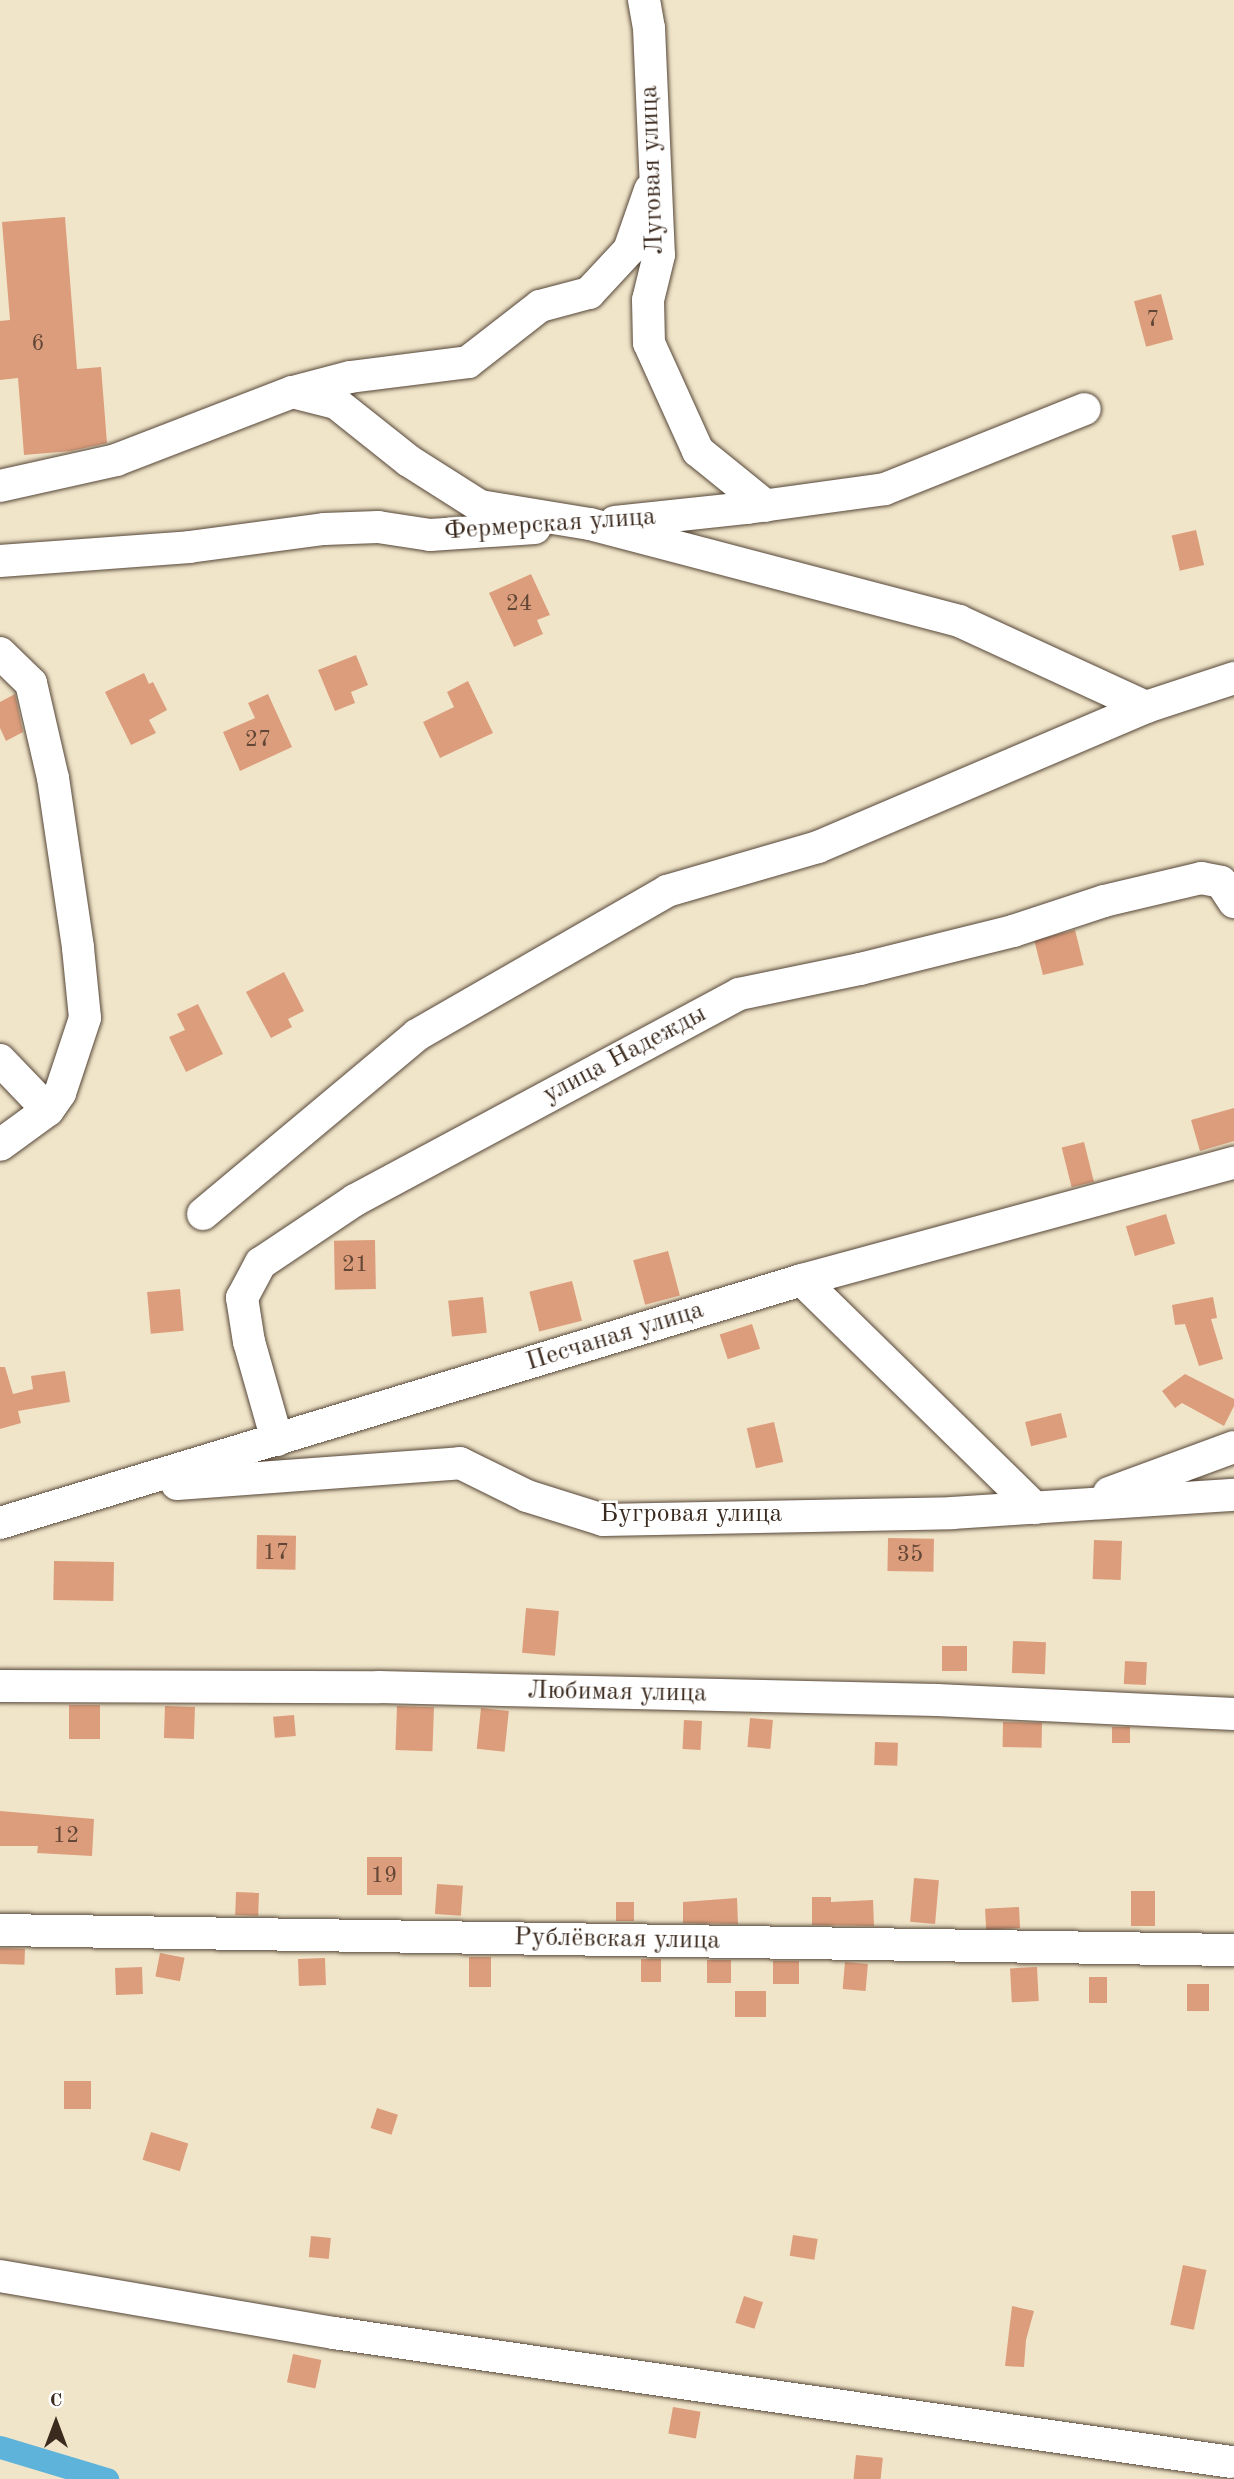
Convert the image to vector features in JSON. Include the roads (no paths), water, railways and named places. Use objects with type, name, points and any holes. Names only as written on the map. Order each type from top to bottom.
[{"type":"street","name":"Луговая улица","points":[[644,0],[649,27],[659,255],[648,300],[649,344],[698,451],[766,506]]},
{"type":"street","points":[[0,486],[116,460],[292,392],[350,377],[468,362],[540,306],[589,293],[629,250],[655,174]]},
{"type":"street","points":[[292,392],[336,403],[409,461],[480,506],[590,524],[959,621],[1146,708]]},
{"type":"street","name":"Фермерская улица","points":[[0,561],[189,547],[324,529],[378,527],[430,535],[590,524],[766,506],[885,489],[1085,409]]},
{"type":"street","points":[[0,653],[31,683],[54,778],[85,1018],[60,1093],[48,1110],[0,1145]]},
{"type":"street","points":[[203,1214],[417,1035],[667,891],[818,847],[1146,708],[1234,678]]},
{"type":"street","name":"улица Надежды","points":[[277,1440],[249,1342],[242,1298],[261,1264],[355,1200],[739,994],[860,969],[1013,931],[1104,901],[1201,878],[1221,882],[1234,902]]},
{"type":"street","points":[[0,1060],[48,1110]]},
{"type":"street","name":"Песчаная улица","points":[[0,1523],[802,1280],[1234,1163]]},
{"type":"street","points":[[802,1280],[1035,1508]]},
{"type":"street","points":[[1074,1505],[1234,1447]]},
{"type":"street","name":"Бугровая улица","points":[[116,1489],[460,1463],[527,1496],[603,1520],[952,1513],[1234,1495]]},
{"type":"street","name":"Любимая улица","points":[[0,1686],[379,1687],[895,1699],[1234,1714]]},
{"type":"street","name":"Рублёвская улица","points":[[0,1930],[1234,1950]]},
{"type":"street","points":[[0,2276],[334,2333],[1231,2462]]},
{"type":"waterway","points":[[0,2447],[107,2479]]}]
